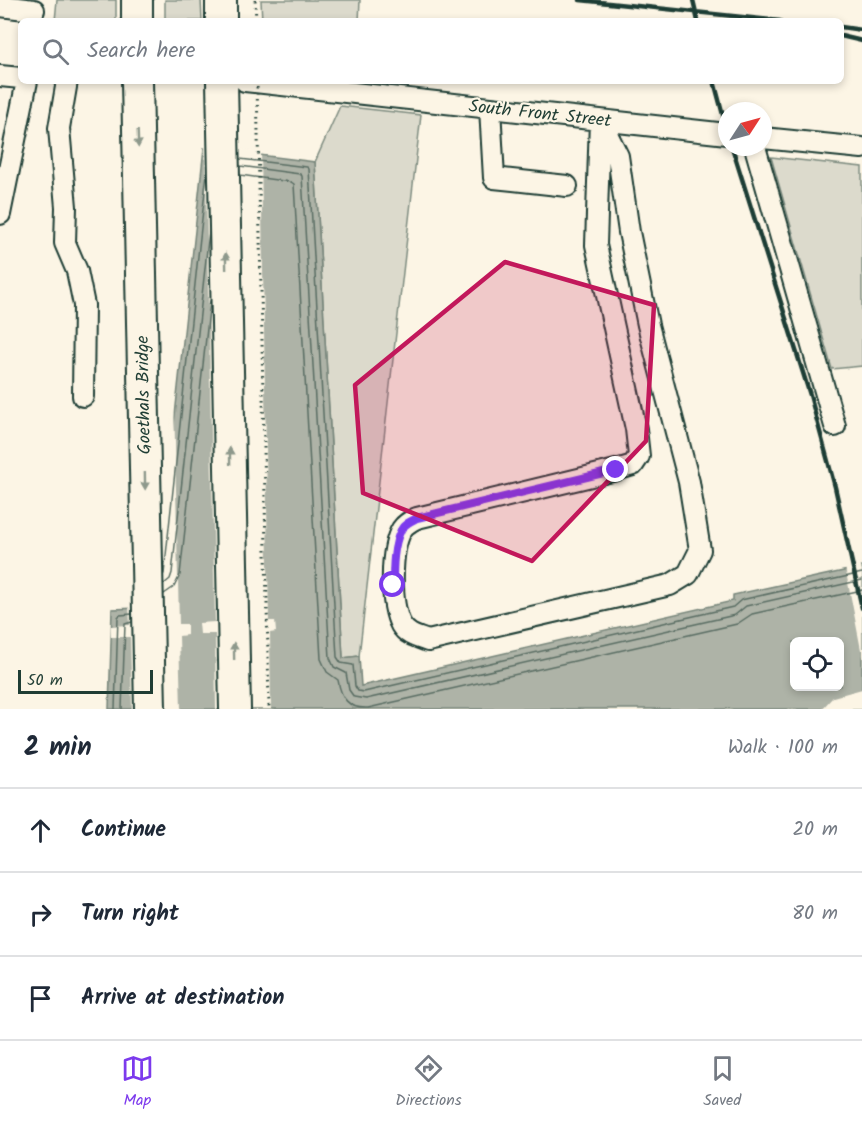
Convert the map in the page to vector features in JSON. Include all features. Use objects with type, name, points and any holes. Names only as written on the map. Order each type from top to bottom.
[{"type":"highway","points":[[136,0],[136,18]]},
{"type":"highway","points":[[221,0],[221,18]]},
{"type":"highway","name":"Goethals Bridge","points":[[137,84],[150,709]]},
{"type":"highway","points":[[222,84],[235,709]]},
{"type":"street","points":[[0,6],[34,10]]},
{"type":"street","points":[[0,75],[18,78]]},
{"type":"street","points":[[0,214],[26,84]]},
{"type":"street","points":[[66,84],[59,129],[66,207],[65,243],[77,271],[84,305],[83,396]]},
{"type":"street","name":"South Front Street","points":[[272,84],[718,133]]},
{"type":"street","points":[[490,108],[494,178],[567,186]]},
{"type":"street","points":[[600,120],[618,156],[631,243],[648,325],[688,482],[700,550],[688,574],[670,585],[428,641],[410,635],[401,624],[393,585],[395,554],[401,530],[409,522],[417,518],[616,470],[633,465],[639,456],[636,429],[596,245],[600,120]]},
{"type":"street","points":[[772,139],[862,148]]},
{"type":"street","points":[[758,156],[835,426]]},
{"type":"path","points":[[255,0],[256,18]]},
{"type":"path","points":[[257,84],[268,709]]},
{"type":"highlighted area","points":[[505,262],[654,305],[646,441],[532,561],[363,493],[355,385]]},
{"type":"shaded area","points":[[57,0],[116,0],[116,18],[55,18]]},
{"type":"shaded area","points":[[165,0],[201,0],[202,18],[165,18]]},
{"type":"shaded area","points":[[261,0],[360,0],[359,18],[262,18]]},
{"type":"shaded area","points":[[340,106],[421,115],[359,656],[343,658],[315,162]]},
{"type":"shaded area","points":[[771,157],[862,167],[862,366],[832,369]]},
{"type":"water","points":[[204,148],[315,162],[343,658],[359,656],[361,686],[733,601],[733,595],[862,567],[862,709],[109,709],[112,609],[141,608],[158,572]]},
{"type":"pier","points":[[205,145],[261,152],[269,621],[275,621],[276,632],[270,633],[271,709],[216,709],[215,634],[200,634],[199,623],[215,622]]},
{"type":"pier","points":[[174,398],[179,624],[187,624],[187,635],[179,636],[181,709],[132,709],[130,637],[111,637],[111,626],[130,625],[129,605],[138,605],[155,570]]},
{"type":"pier","points":[[860,564],[862,570],[862,655],[845,567]]},
{"type":"pier","points":[[862,689],[862,709],[822,709],[833,697]]},
{"type":"railway","points":[[580,0],[751,18]]},
{"type":"railway","points":[[693,0],[697,18]]},
{"type":"railway","points":[[844,27],[862,30]]},
{"type":"railway","points":[[844,37],[862,41]]},
{"type":"railway","points":[[715,84],[720,102]]},
{"type":"railway","points":[[735,156],[810,395],[835,487],[862,608]]},
{"type":"route","points":[[393,585],[393,562],[401,530],[409,522],[417,518],[616,470]]}]
